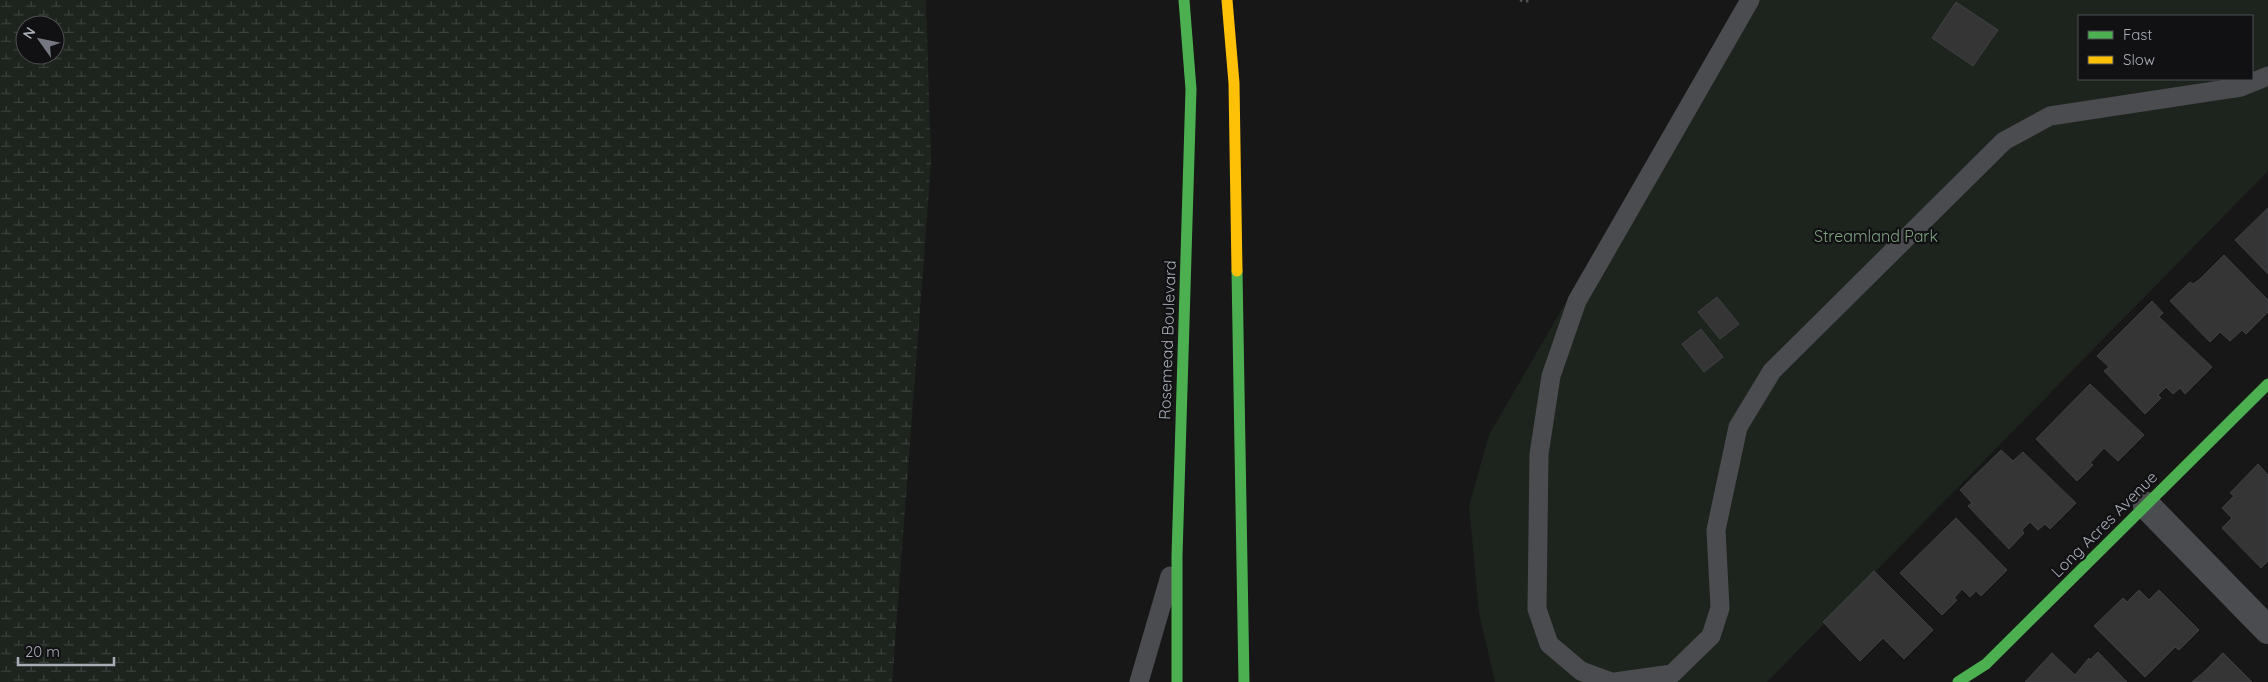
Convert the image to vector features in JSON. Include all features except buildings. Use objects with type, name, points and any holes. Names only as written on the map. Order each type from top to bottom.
[{"type":"main road","name":"Rosemead Boulevard","points":[[1177,682],[1176,556],[1191,89],[1184,0]]},
{"type":"main road","points":[[1227,0],[1234,93],[1244,682]]},
{"type":"main road","name":"Long Acres Avenue","points":[[1958,682],[1986,664],[2268,384]]},
{"type":"street","points":[[2147,506],[2268,630]]},
{"type":"lane","points":[[1611,682],[1581,671],[1548,644],[1537,609],[1539,454],[1551,376],[1577,301],[1750,0]]},
{"type":"lane","points":[[1615,682],[1672,674],[1711,636],[1720,608],[1716,530],[1738,427],[1772,371],[2004,141],[2050,116],[2241,87],[2268,76]]},
{"type":"lane","points":[[1139,682],[1176,556]]},
{"type":"path","points":[[1520,0],[1525,2],[1530,0]]},
{"type":"green space","points":[[0,0],[926,0],[931,163],[892,682],[0,682]]},
{"type":"green space","name":"Streamland Park","points":[[1741,0],[2268,0],[2268,171],[1767,682],[1495,682],[1479,613],[1469,506],[1489,435]]},
{"type":"traffic: fast","points":[[1177,682],[1177,556],[1191,89],[1184,0]]},
{"type":"traffic: fast","points":[[1237,271],[1244,682]]},
{"type":"traffic: fast","points":[[1958,682],[1986,664],[2268,384]]},
{"type":"traffic: slow","points":[[1227,0],[1234,83],[1237,271]]}]
